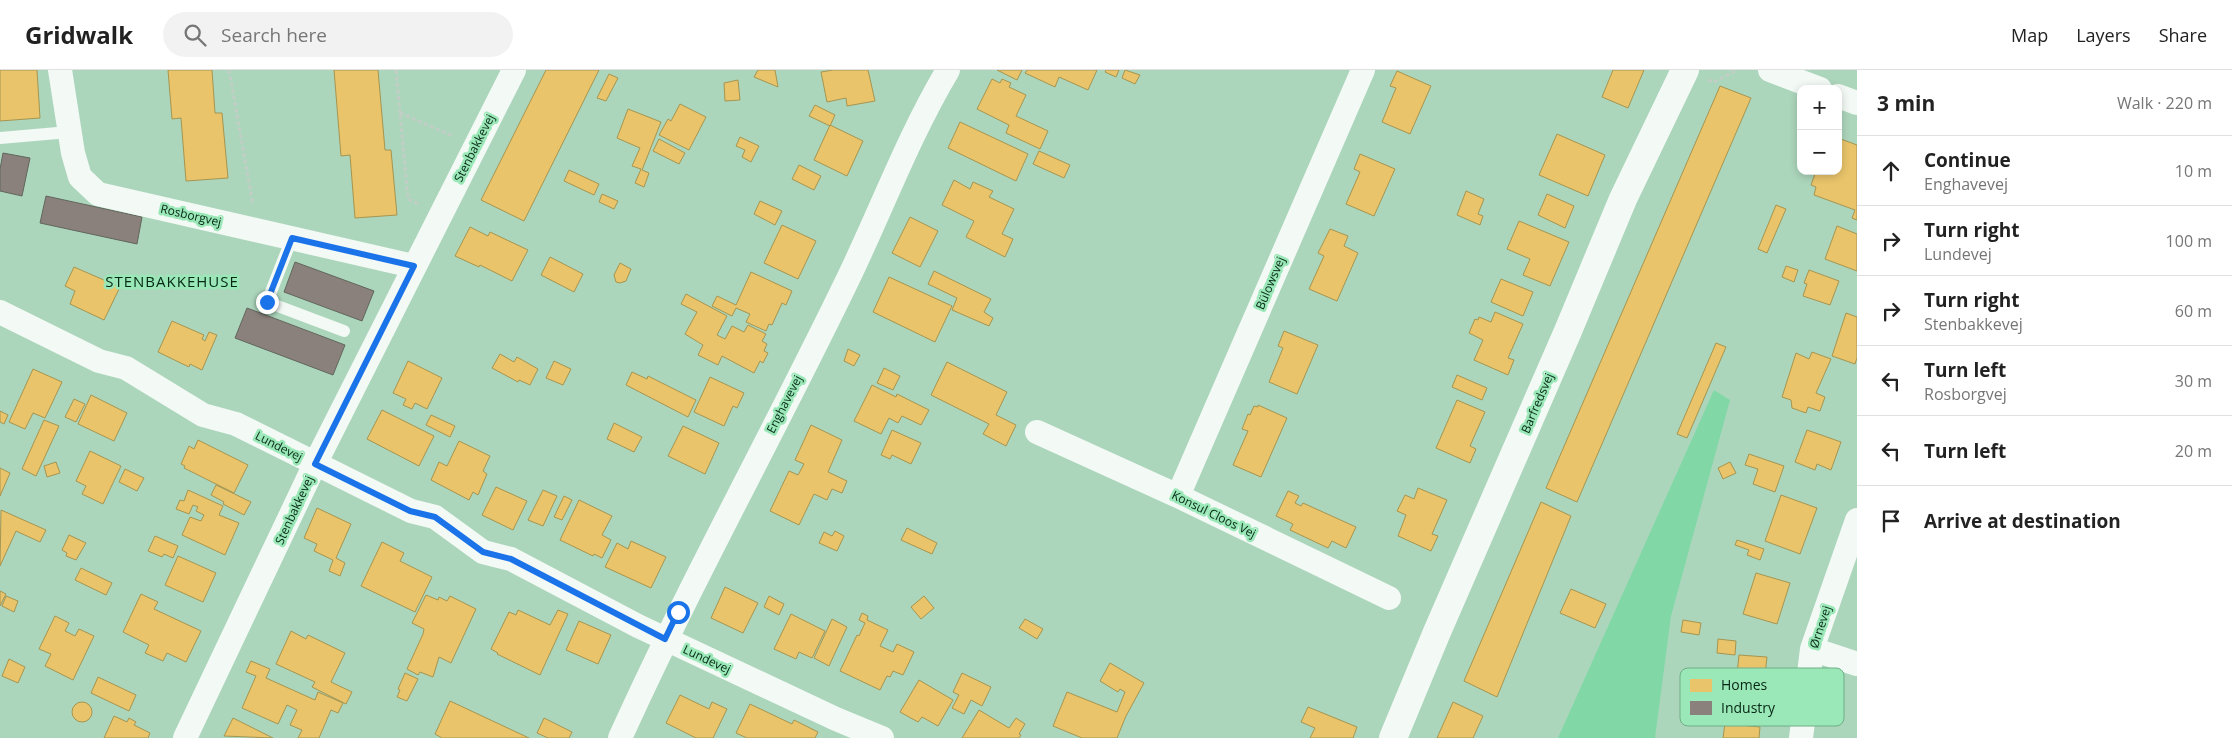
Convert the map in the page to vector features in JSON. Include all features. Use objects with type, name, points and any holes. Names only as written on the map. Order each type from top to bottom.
[{"type":"street","name":"Rosborgvej","points":[[60,70],[72,153],[80,178],[98,194],[414,266]]},
{"type":"street","name":"Stenbakkevej","points":[[185,738],[315,464],[514,70]]},
{"type":"street","name":"Enghavevej","points":[[620,738],[665,639],[848,280],[927,105],[948,70]]},
{"type":"street","name":"Bülowsvej","points":[[1178,496],[1363,70]]},
{"type":"street","name":"Barfredsvej","points":[[1393,738],[1437,632],[1557,358],[1623,199],[1685,70]]},
{"type":"street","points":[[1770,70],[1809,85]]},
{"type":"street","points":[[1842,97],[1857,103]]},
{"type":"street","name":"Lundevej","points":[[2,318],[99,361],[126,368],[203,415],[236,424],[410,511],[435,517],[483,552],[511,559],[665,639],[836,719],[882,738]]},
{"type":"street","name":"Konsul Cloos Vej","points":[[1038,432],[1178,496],[1389,598]]},
{"type":"street","name":"Ørnevej","points":[[1810,668],[1812,649],[1857,520]]},
{"type":"street","points":[[1812,649],[1857,664]]},
{"type":"lane","points":[[0,138],[69,132]]},
{"type":"lane","points":[[292,238],[267,302],[344,331]]},
{"type":"path","points":[[229,70],[257,230]]},
{"type":"path","points":[[396,70],[408,199],[440,214]]},
{"type":"path","points":[[400,114],[475,146]]},
{"type":"green space","points":[[1714,390],[1730,400],[1671,616],[1655,738],[1558,738]]},
{"type":"building: Homes","points":[[0,70],[37,70],[40,118],[0,121]]},
{"type":"building: Homes","points":[[168,70],[212,70],[215,113],[222,113],[228,178],[186,181],[181,118],[172,119]]},
{"type":"building: Homes","points":[[334,70],[378,70],[385,150],[391,150],[397,215],[355,218],[350,155],[341,156]]},
{"type":"building: Homes","points":[[546,70],[599,70],[524,221],[481,200]]},
{"type":"building: Homes","points":[[758,70],[775,70],[778,87],[754,77]]},
{"type":"building: Homes","points":[[868,70],[875,101],[847,106],[846,98],[827,102],[821,72]]},
{"type":"building: Homes","points":[[997,70],[1022,70],[1017,80]]},
{"type":"building: Homes","points":[[1027,70],[1097,70],[1088,90],[1059,77],[1055,87],[1025,73]]},
{"type":"building: Homes","points":[[1106,70],[1119,70],[1116,77],[1105,72]]},
{"type":"building: Homes","points":[[1125,70],[1140,75],[1135,84],[1122,78]]},
{"type":"building: Homes","points":[[1613,70],[1644,70],[1628,108],[1602,97]]},
{"type":"building: Homes","points":[[1397,71],[1431,86],[1410,134],[1382,122],[1396,88],[1390,86]]},
{"type":"building: Homes","points":[[609,74],[618,78],[606,101],[597,98]]},
{"type":"building: Homes","points":[[992,79],[1000,83],[1002,79],[1011,83],[1009,87],[1026,95],[1016,116],[1048,131],[1040,149],[1006,133],[1009,125],[977,109]]},
{"type":"building: Homes","points":[[738,80],[740,100],[725,101],[724,83]]},
{"type":"building: Homes","points":[[1720,86],[1751,98],[1577,502],[1546,488]]},
{"type":"building: Homes","points":[[680,104],[706,117],[689,150],[659,135],[668,119],[671,121]]},
{"type":"building: Homes","points":[[815,105],[835,115],[830,126],[809,116]]},
{"type":"building: Homes","points":[[628,109],[661,122],[642,170],[649,173],[644,187],[635,183],[641,169],[632,166],[640,148],[617,138]]},
{"type":"building: Homes","points":[[960,122],[1028,154],[1016,181],[948,148]]},
{"type":"building: Homes","points":[[830,125],[863,141],[847,176],[814,160]]},
{"type":"building: Homes","points":[[1557,134],[1605,155],[1588,196],[1539,175]]},
{"type":"building: Homes","points":[[740,137],[759,146],[751,162],[742,157],[745,150],[736,146]]},
{"type":"building: Homes","points":[[659,139],[685,153],[679,164],[653,151]]},
{"type":"building: Homes","points":[[1842,139],[1857,145],[1857,220],[1852,218],[1855,210],[1814,195],[1816,187],[1811,185],[1815,175],[1842,175]]},
{"type":"building: Homes","points":[[1039,151],[1070,165],[1064,178],[1033,164]]},
{"type":"building: Homes","points":[[1360,154],[1395,169],[1374,216],[1346,204],[1360,172],[1354,169]]},
{"type":"building: Homes","points":[[799,165],[821,176],[814,190],[792,179]]},
{"type":"building: Homes","points":[[569,170],[599,184],[594,195],[564,181]]},
{"type":"building: Homes","points":[[954,180],[970,189],[973,182],[993,191],[989,197],[1014,209],[1002,234],[1013,239],[1005,257],[966,237],[974,221],[942,205]]},
{"type":"building: Homes","points":[[1466,191],[1484,199],[1478,214],[1483,216],[1480,225],[1457,215]]},
{"type":"building: Homes","points":[[602,194],[618,201],[614,209],[599,202]]},
{"type":"building: Homes","points":[[1547,194],[1574,206],[1565,228],[1538,215]]},
{"type":"building: Homes","points":[[760,201],[782,211],[775,225],[754,214]]},
{"type":"building: Homes","points":[[1776,205],[1786,209],[1767,253],[1758,249]]},
{"type":"building: Homes","points":[[910,217],[938,231],[920,267],[892,253]]},
{"type":"building: Homes","points":[[1519,221],[1569,242],[1550,286],[1523,275],[1530,259],[1507,249]]},
{"type":"building: Homes","points":[[782,225],[816,241],[798,279],[764,263]]},
{"type":"building: Homes","points":[[1837,226],[1857,234],[1857,271],[1825,259]]},
{"type":"building: Homes","points":[[470,227],[488,236],[490,232],[528,250],[512,281],[480,265],[479,267],[455,256]]},
{"type":"building: Homes","points":[[1330,229],[1348,236],[1344,246],[1358,253],[1337,301],[1309,289],[1324,256],[1318,253]]},
{"type":"building: Homes","points":[[550,257],[583,274],[574,292],[541,275]]},
{"type":"building: Homes","points":[[620,263],[631,269],[626,281],[620,283],[616,282],[614,275]]},
{"type":"building: Homes","points":[[1786,266],[1798,270],[1794,282],[1782,277]]},
{"type":"building: Homes","points":[[74,267],[120,287],[104,320],[70,304],[75,291],[65,286]]},
{"type":"building: Homes","points":[[1809,270],[1839,281],[1830,305],[1803,296],[1807,284],[1804,283]]},
{"type":"building: Homes","points":[[934,271],[991,299],[984,312],[993,318],[989,326],[952,310],[957,298],[928,284]]},
{"type":"building: Homes","points":[[751,272],[792,291],[786,305],[782,303],[772,325],[769,324],[766,331],[746,322],[750,314],[736,308],[732,316],[712,306],[717,296],[736,305]]},
{"type":"building: Homes","points":[[889,277],[952,306],[935,342],[873,312]]},
{"type":"building: Homes","points":[[1501,279],[1533,292],[1523,316],[1491,302]]},
{"type":"building: Homes","points":[[686,294],[727,316],[717,335],[725,339],[732,326],[744,332],[748,325],[766,334],[762,341],[767,344],[764,351],[768,353],[763,363],[760,361],[754,373],[722,356],[718,365],[698,355],[703,345],[685,334],[697,312],[681,304]]},
{"type":"building: Homes","points":[[1495,312],[1523,324],[1508,358],[1514,360],[1508,375],[1474,360],[1483,340],[1469,333],[1475,319],[1478,320],[1479,317],[1491,322]]},
{"type":"building: Homes","points":[[1846,313],[1857,317],[1857,358],[1855,364],[1832,356]]},
{"type":"building: Homes","points":[[172,321],[204,335],[202,339],[205,341],[209,332],[217,335],[202,370],[190,364],[189,367],[158,352]]},
{"type":"building: Homes","points":[[1284,331],[1318,345],[1297,394],[1269,382],[1283,348],[1278,346]]},
{"type":"building: Homes","points":[[1716,343],[1726,347],[1687,438],[1677,434]]},
{"type":"building: Homes","points":[[848,349],[860,355],[854,366],[844,361]]},
{"type":"building: Homes","points":[[1812,352],[1831,359],[1816,393],[1825,397],[1820,411],[1808,407],[1806,413],[1792,408],[1791,400],[1782,397],[1796,353],[1809,359]]},
{"type":"building: Homes","points":[[500,354],[514,362],[517,357],[538,369],[530,385],[519,380],[518,382],[492,368]]},
{"type":"building: Homes","points":[[408,361],[442,378],[427,409],[415,403],[412,409],[403,405],[406,399],[393,393]]},
{"type":"building: Homes","points":[[554,361],[571,369],[563,385],[546,378]]},
{"type":"building: Homes","points":[[947,362],[1007,392],[996,415],[1016,425],[1006,446],[983,434],[989,424],[931,395]]},
{"type":"building: Homes","points":[[884,368],[900,376],[893,390],[877,383]]},
{"type":"building: Homes","points":[[33,369],[62,382],[45,418],[33,413],[25,429],[9,422]]},
{"type":"building: Homes","points":[[632,372],[647,379],[648,376],[696,400],[688,417],[626,385]]},
{"type":"building: Homes","points":[[1457,375],[1487,388],[1482,400],[1452,387]]},
{"type":"building: Homes","points":[[710,377],[744,393],[737,408],[733,406],[724,426],[694,412]]},
{"type":"building: Homes","points":[[872,385],[896,397],[897,394],[929,410],[921,425],[902,416],[898,423],[889,418],[881,434],[854,421]]},
{"type":"building: Homes","points":[[91,395],[127,413],[114,441],[78,424]]},
{"type":"building: Homes","points":[[74,399],[85,404],[76,422],[65,417]]},
{"type":"building: Homes","points":[[1457,400],[1485,412],[1470,446],[1476,449],[1470,463],[1436,448]]},
{"type":"building: Homes","points":[[1258,405],[1287,418],[1261,477],[1233,465],[1248,431],[1242,429],[1248,414],[1250,415],[1254,406],[1258,407]]},
{"type":"building: Homes","points":[[382,410],[434,436],[419,466],[367,439]]},
{"type":"building: Homes","points":[[0,411],[8,415],[4,424],[0,422]]},
{"type":"building: Homes","points":[[431,415],[455,426],[450,437],[426,425]]},
{"type":"building: Homes","points":[[44,420],[59,426],[36,476],[22,469]]},
{"type":"building: Homes","points":[[614,423],[642,437],[634,452],[607,439]]},
{"type":"building: Homes","points":[[811,425],[842,440],[828,472],[847,481],[842,493],[832,489],[827,500],[814,494],[799,525],[770,511],[789,471],[798,475],[804,464],[795,460]]},
{"type":"building: Homes","points":[[683,426],[719,443],[705,474],[668,456]]},
{"type":"building: Homes","points":[[892,430],[921,443],[911,464],[892,455],[890,459],[881,455]]},
{"type":"building: Homes","points":[[1807,430],[1841,442],[1831,470],[1817,464],[1815,470],[1795,462]]},
{"type":"building: Homes","points":[[198,440],[248,465],[234,493],[184,468],[185,466],[181,464],[189,446],[194,449]]},
{"type":"building: Homes","points":[[459,441],[490,456],[483,471],[487,474],[478,495],[473,492],[469,500],[431,480],[439,462],[447,466]]},
{"type":"building: Homes","points":[[90,451],[121,466],[103,504],[82,494],[86,486],[76,481]]},
{"type":"building: Homes","points":[[1749,454],[1784,466],[1775,492],[1753,484],[1758,469],[1745,465]]},
{"type":"building: Homes","points":[[56,462],[60,473],[47,477],[44,466]]},
{"type":"building: Homes","points":[[1730,462],[1736,473],[1723,479],[1718,468]]},
{"type":"building: Homes","points":[[0,468],[10,473],[0,496]]},
{"type":"building: Homes","points":[[125,469],[144,478],[137,491],[119,482]]},
{"type":"building: Homes","points":[[216,485],[251,502],[244,515],[211,495]]},
{"type":"building: Homes","points":[[496,487],[527,501],[513,530],[482,515]]},
{"type":"building: Homes","points":[[1418,488],[1447,500],[1432,534],[1438,536],[1431,551],[1398,536],[1406,515],[1397,511],[1405,495],[1414,499]]},
{"type":"building: Homes","points":[[188,490],[223,506],[219,515],[239,523],[225,555],[182,535],[190,517],[201,521],[204,515],[196,511],[198,507],[193,505],[189,514],[176,509],[180,500],[184,501]]},
{"type":"building: Homes","points":[[543,490],[557,496],[543,526],[528,520]]},
{"type":"building: Homes","points":[[1288,491],[1299,496],[1295,503],[1301,506],[1303,503],[1356,527],[1346,548],[1332,541],[1328,548],[1290,530],[1293,524],[1276,516]]},
{"type":"building: Homes","points":[[1781,495],[1817,508],[1800,554],[1765,541]]},
{"type":"building: Homes","points":[[564,496],[572,500],[562,520],[554,517]]},
{"type":"building: Homes","points":[[579,500],[612,516],[602,535],[611,540],[602,558],[594,554],[593,556],[560,540]]},
{"type":"building: Homes","points":[[1541,502],[1571,516],[1497,697],[1464,681]]},
{"type":"building: Homes","points":[[317,508],[351,524],[336,558],[345,563],[340,576],[329,571],[333,560],[314,551],[317,544],[304,538]]},
{"type":"building: Homes","points":[[1,510],[46,530],[40,542],[16,531],[0,566]]},
{"type":"building: Homes","points":[[907,528],[937,543],[932,554],[901,540]]},
{"type":"building: Homes","points":[[835,531],[844,536],[837,551],[819,543],[824,532],[832,536]]},
{"type":"building: Homes","points":[[69,535],[86,543],[76,560],[66,556],[67,553],[62,550]]},
{"type":"building: Homes","points":[[155,536],[178,546],[173,558],[164,554],[162,557],[148,551]]},
{"type":"building: Homes","points":[[1737,540],[1764,549],[1760,560],[1747,555],[1749,550],[1735,545]]},
{"type":"building: Homes","points":[[631,541],[666,557],[651,588],[605,567],[617,543],[628,549]]},
{"type":"building: Homes","points":[[382,542],[404,553],[400,561],[432,577],[415,612],[361,586]]},
{"type":"building: Homes","points":[[178,556],[216,573],[203,602],[165,585]]},
{"type":"building: Homes","points":[[81,568],[112,583],[106,595],[75,580]]},
{"type":"building: Homes","points":[[1756,573],[1790,583],[1777,624],[1743,614]]},
{"type":"building: Homes","points":[[725,587],[758,603],[743,633],[711,618]]},
{"type":"building: Homes","points":[[1571,589],[1606,604],[1595,628],[1560,613]]},
{"type":"building: Homes","points":[[0,591],[6,594],[0,606]]},
{"type":"building: Homes","points":[[141,594],[158,602],[154,609],[201,631],[186,662],[167,653],[163,661],[145,653],[149,645],[123,632]]},
{"type":"building: Homes","points":[[426,595],[438,600],[439,597],[447,601],[450,596],[476,609],[451,663],[439,657],[433,677],[420,672],[418,675],[407,669],[423,634],[424,629],[412,623]]},
{"type":"building: Homes","points":[[6,596],[18,601],[14,612],[2,606]]},
{"type":"building: Homes","points":[[769,596],[784,604],[779,615],[764,607]]},
{"type":"building: Homes","points":[[924,596],[934,608],[921,619],[911,607]]},
{"type":"building: Homes","points":[[518,610],[550,625],[558,610],[568,614],[540,675],[497,654],[491,649],[509,612],[516,615]]},
{"type":"building: Homes","points":[[862,613],[868,616],[867,620],[888,630],[880,646],[893,652],[897,644],[914,652],[903,675],[893,671],[890,677],[887,676],[880,690],[840,671],[857,635],[859,636],[865,623],[859,620]]},
{"type":"building: Homes","points":[[791,614],[825,631],[812,658],[799,652],[796,659],[774,649]]},
{"type":"building: Homes","points":[[55,616],[69,623],[65,631],[75,636],[79,629],[94,636],[73,680],[45,666],[51,654],[39,649]]},
{"type":"building: Homes","points":[[832,619],[847,627],[829,666],[814,658]]},
{"type":"building: Homes","points":[[1025,619],[1043,629],[1037,639],[1019,628]]},
{"type":"building: Homes","points":[[1683,620],[1701,623],[1699,635],[1681,632]]},
{"type":"building: Homes","points":[[579,621],[611,635],[598,664],[566,650]]},
{"type":"building: Homes","points":[[291,631],[306,639],[308,635],[345,653],[331,682],[352,692],[346,704],[312,687],[315,682],[276,664]]},
{"type":"building: Homes","points":[[1718,639],[1736,641],[1735,655],[1717,653]]},
{"type":"building: Homes","points":[[1739,655],[1767,657],[1766,668],[1738,668]]},
{"type":"building: Homes","points":[[9,659],[25,667],[18,683],[2,676]]},
{"type":"building: Homes","points":[[251,661],[270,669],[266,678],[315,700],[318,692],[343,703],[338,713],[331,710],[319,738],[298,738],[302,730],[290,725],[297,710],[287,705],[278,724],[242,708],[256,676],[246,672]]},
{"type":"building: Homes","points":[[1110,663],[1144,683],[1126,716],[1117,738],[1082,738],[1053,726],[1067,692],[1117,712],[1125,692],[1120,689],[1118,692],[1100,681]]},
{"type":"building: Homes","points":[[405,673],[418,679],[407,701],[397,697],[400,690],[398,689]]},
{"type":"building: Homes","points":[[962,673],[991,687],[982,706],[971,700],[964,714],[952,708],[959,695],[953,692]]},
{"type":"building: Homes","points":[[98,677],[136,695],[129,711],[91,693]]},
{"type":"building: Homes","points":[[919,680],[953,700],[938,726],[922,717],[918,722],[900,712]]},
{"type":"building: Homes","points":[[680,695],[709,709],[712,702],[727,709],[713,738],[696,738],[666,723]]},
{"type":"building: Homes","points":[[450,701],[529,738],[442,738],[435,734]]},
{"type":"building: Homes","points":[[82,702],[89,705],[92,712],[89,719],[82,722],[75,719],[72,712],[75,705]]},
{"type":"building: Homes","points":[[1453,702],[1483,716],[1473,738],[1437,738]]},
{"type":"building: Homes","points":[[750,704],[792,724],[794,720],[818,732],[815,738],[747,738],[736,733]]},
{"type":"building: Homes","points":[[1308,707],[1357,727],[1353,738],[1310,738],[1315,728],[1301,722]]},
{"type":"building: Homes","points":[[979,710],[1009,728],[1016,718],[1025,724],[1019,734],[1021,735],[1019,738],[962,738]]},
{"type":"building: Homes","points":[[114,716],[127,722],[129,718],[136,722],[134,725],[150,733],[148,738],[104,738]]},
{"type":"building: Homes","points":[[233,718],[273,738],[224,736]]},
{"type":"building: Homes","points":[[544,718],[572,732],[569,738],[548,738],[537,733]]},
{"type":"building: Homes","points":[[1725,726],[1760,727],[1759,738],[1723,738]]},
{"type":"building: Industry","points":[[3,153],[30,158],[22,196],[0,191],[0,169]]},
{"type":"building: Industry","points":[[46,196],[142,217],[137,244],[40,223]]},
{"type":"building: Industry","points":[[295,262],[374,291],[362,321],[284,292]]},
{"type":"building: Industry","points":[[247,308],[345,345],[333,375],[235,338]]},
{"type":"district","name":"STENBAKKEHUSE","points":[[172,281]]},
{"type":"route","points":[[267,302],[292,238],[414,266],[315,464],[410,511],[435,517],[483,552],[511,559],[665,639],[678,612]]}]
